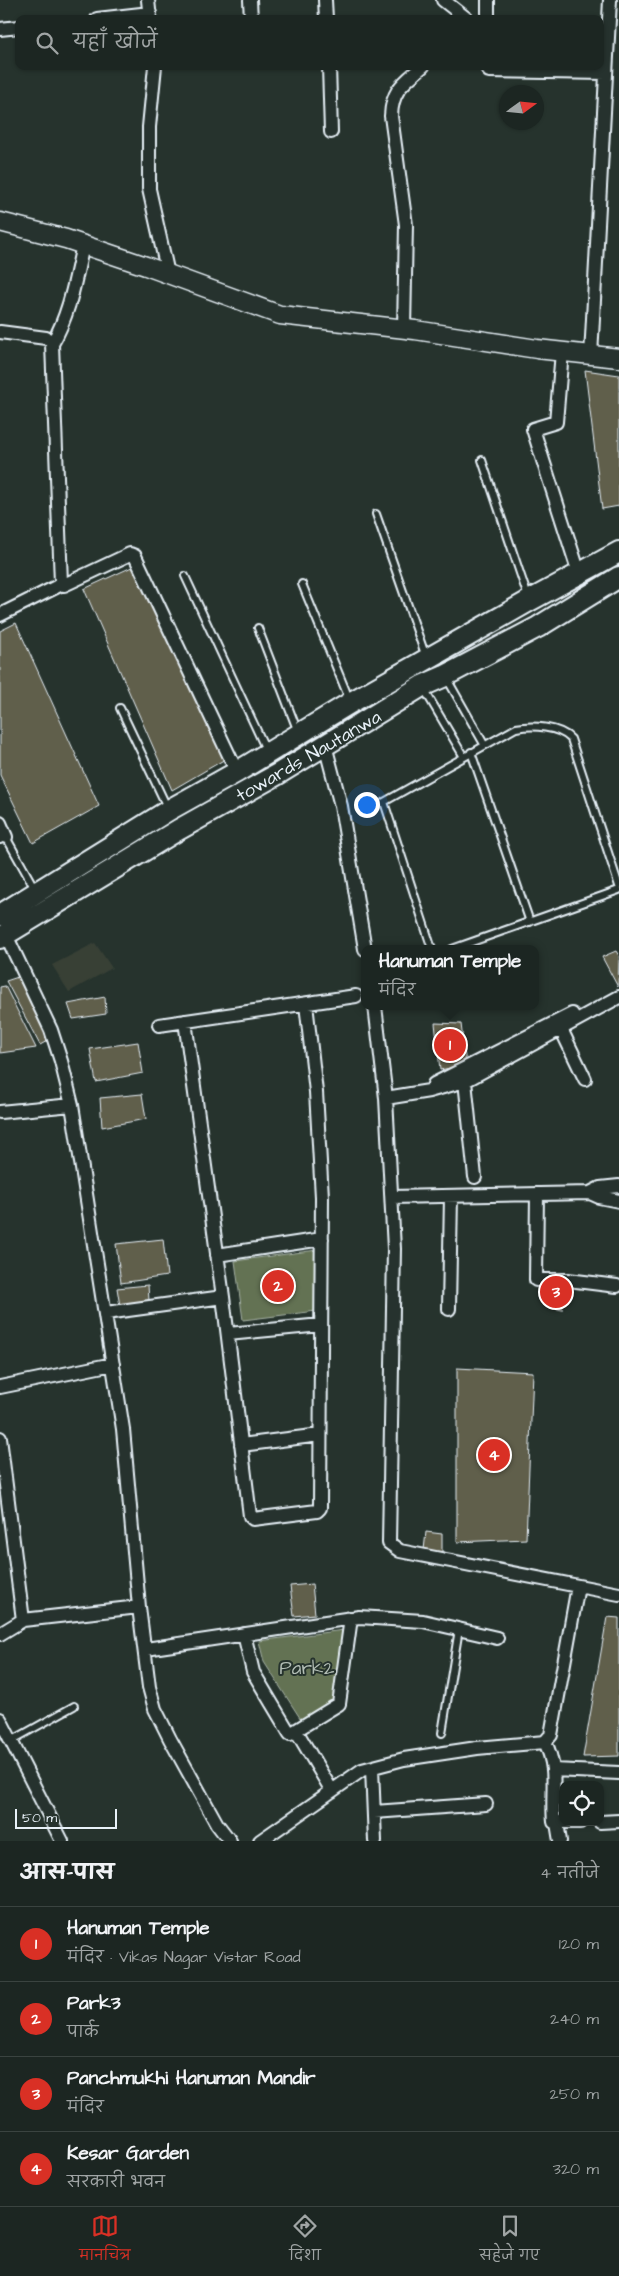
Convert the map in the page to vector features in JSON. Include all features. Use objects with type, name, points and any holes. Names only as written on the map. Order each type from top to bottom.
[{"type":"main road","points":[[0,915],[169,810],[268,754],[350,703],[619,552]]},
{"type":"main road","name":"towards Nautanwa","points":[[3,937],[422,686],[446,676],[538,626],[619,577]]},
{"type":"street","points":[[250,0],[252,15]]},
{"type":"street","points":[[325,0],[326,15]]},
{"type":"street","points":[[443,0],[462,15]]},
{"type":"street","points":[[488,0],[488,15]]},
{"type":"street","points":[[591,356],[606,73],[613,39],[610,0]]},
{"type":"street","points":[[123,15],[149,11]]},
{"type":"street","points":[[0,29],[15,27]]},
{"type":"street","points":[[154,70],[149,127],[150,188],[168,274]]},
{"type":"street","points":[[329,70],[331,132]]},
{"type":"street","points":[[404,329],[406,225],[392,104],[398,88],[418,70]]},
{"type":"street","points":[[488,70],[606,73]]},
{"type":"street","points":[[0,222],[83,245],[280,315],[404,329],[591,356],[619,358]]},
{"type":"street","points":[[52,344],[64,324],[70,306],[83,245]]},
{"type":"street","points":[[0,332],[46,338],[52,344],[62,584]]},
{"type":"street","points":[[562,352],[556,422],[533,429],[579,573]]},
{"type":"street","points":[[0,615],[62,584],[130,554],[134,556],[237,772]]},
{"type":"street","points":[[325,745],[341,806],[364,945]]},
{"type":"street","points":[[0,823],[3,838]]},
{"type":"street","points":[[3,937],[51,1030],[62,1061],[72,1105],[106,1313],[122,1429],[139,1608],[146,1650],[149,1687],[155,1709],[217,1824],[230,1841]]},
{"type":"street","points":[[416,1093],[619,990]]},
{"type":"street","points":[[159,1025],[356,996]]},
{"type":"street","points":[[386,1098],[465,1081],[619,998]]},
{"type":"street","points":[[185,1021],[228,1334],[250,1518],[317,1511],[320,1508],[322,1239],[320,1140],[306,1004]]},
{"type":"street","points":[[375,1010],[386,1098],[394,1249],[389,1543],[400,1551],[619,1594]]},
{"type":"street","points":[[561,1029],[585,1079]]},
{"type":"street","points":[[465,1081],[475,1177]]},
{"type":"street","points":[[0,1112],[72,1105]]},
{"type":"street","points":[[590,1193],[600,1188],[619,1186]]},
{"type":"street","points":[[392,1197],[590,1193],[619,1201]]},
{"type":"street","points":[[537,1194],[535,1279],[617,1286]]},
{"type":"street","points":[[449,1309],[451,1196]]},
{"type":"street","points":[[217,1255],[322,1239]]},
{"type":"street","points":[[106,1313],[223,1297]]},
{"type":"street","points":[[228,1334],[321,1325]]},
{"type":"street","points":[[0,1387],[113,1364]]},
{"type":"street","points":[[241,1445],[320,1435]]},
{"type":"street","points":[[0,1438],[23,1620]]},
{"type":"street","points":[[260,1841],[362,1770],[404,1759],[477,1748],[546,1742],[551,1735],[578,1586]]},
{"type":"street","points":[[0,1634],[23,1620],[139,1608]]},
{"type":"street","points":[[146,1650],[352,1618],[386,1617],[423,1621],[497,1638]]},
{"type":"street","points":[[244,1634],[252,1672],[286,1731],[290,1734],[297,1732],[339,1704],[352,1618]]},
{"type":"street","points":[[0,1719],[62,1841]]},
{"type":"street","points":[[297,1732],[332,1791]]},
{"type":"street","points":[[546,1742],[552,1757],[554,1770],[553,1820],[557,1823],[560,1841]]},
{"type":"street","points":[[372,1768],[375,1841]]},
{"type":"street","points":[[554,1770],[619,1773]]},
{"type":"street","points":[[374,1812],[486,1804]]},
{"type":"street","points":[[604,1822],[619,1821]]},
{"type":"lane","points":[[482,460],[529,601]]},
{"type":"lane","points":[[376,514],[426,660]]},
{"type":"lane","points":[[185,576],[268,754]]},
{"type":"lane","points":[[302,584],[350,703]]},
{"type":"lane","points":[[258,628],[299,734]]},
{"type":"lane","points":[[446,676],[484,744]]},
{"type":"lane","points":[[422,686],[464,757]]},
{"type":"lane","points":[[120,708],[169,810]]},
{"type":"lane","points":[[431,945],[384,802],[464,757],[502,733],[525,726],[556,730],[567,735],[573,745],[619,886]]},
{"type":"lane","points":[[471,752],[530,922]]},
{"type":"lane","points":[[3,838],[37,892]]},
{"type":"lane","points":[[464,945],[619,890]]},
{"type":"lane","points":[[442,1733],[459,1629]]},
{"type":"lane","points":[[11,1741],[74,1706]]},
{"type":"shaded area","points":[[95,943],[112,968],[69,992],[52,965]]},
{"type":"green space","points":[[317,1250],[316,1311],[243,1320],[235,1261]]},
{"type":"green space","name":"Park2","points":[[344,1630],[334,1701],[302,1721],[264,1662],[259,1641]]},
{"type":"building","points":[[585,370],[619,375],[619,506],[602,509]]},
{"type":"building","points":[[134,566],[227,758],[172,790],[84,589]]},
{"type":"building","points":[[16,623],[99,806],[33,843],[0,775],[0,631]]},
{"type":"building","points":[[616,951],[619,956],[618,987],[602,957]]},
{"type":"building","points":[[18,977],[49,1040],[40,1045],[6,981]]},
{"type":"building","points":[[5,986],[36,1048],[0,1053],[0,987]]},
{"type":"building","points":[[105,997],[106,1014],[73,1019],[68,1004]]},
{"type":"building","points":[[435,1023],[461,1024],[466,1065],[440,1070]]},
{"type":"building","points":[[138,1042],[143,1073],[96,1082],[90,1049]]},
{"type":"building","points":[[142,1094],[146,1119],[102,1127],[100,1098]]},
{"type":"building","points":[[163,1239],[167,1276],[121,1283],[116,1244]]},
{"type":"building","points":[[550,1284],[563,1286],[562,1310],[545,1306]]},
{"type":"building","points":[[148,1285],[149,1301],[120,1306],[117,1288]]},
{"type":"building","points":[[457,1368],[533,1372],[526,1539],[457,1542]]},
{"type":"building","points":[[426,1532],[442,1534],[442,1554],[424,1550]]},
{"type":"building","points":[[312,1584],[315,1614],[294,1616],[290,1586]]},
{"type":"building","points":[[607,1617],[619,1618],[619,1756],[583,1757]]},
{"type":"place","name":"Hanuman Temple","points":[[450,1045]]},
{"type":"place","name":"Park3","points":[[278,1286]]},
{"type":"place","name":"Panchmukhi Hanuman Mandir","points":[[556,1292]]},
{"type":"place","name":"Kesar Garden","points":[[494,1455]]}]
